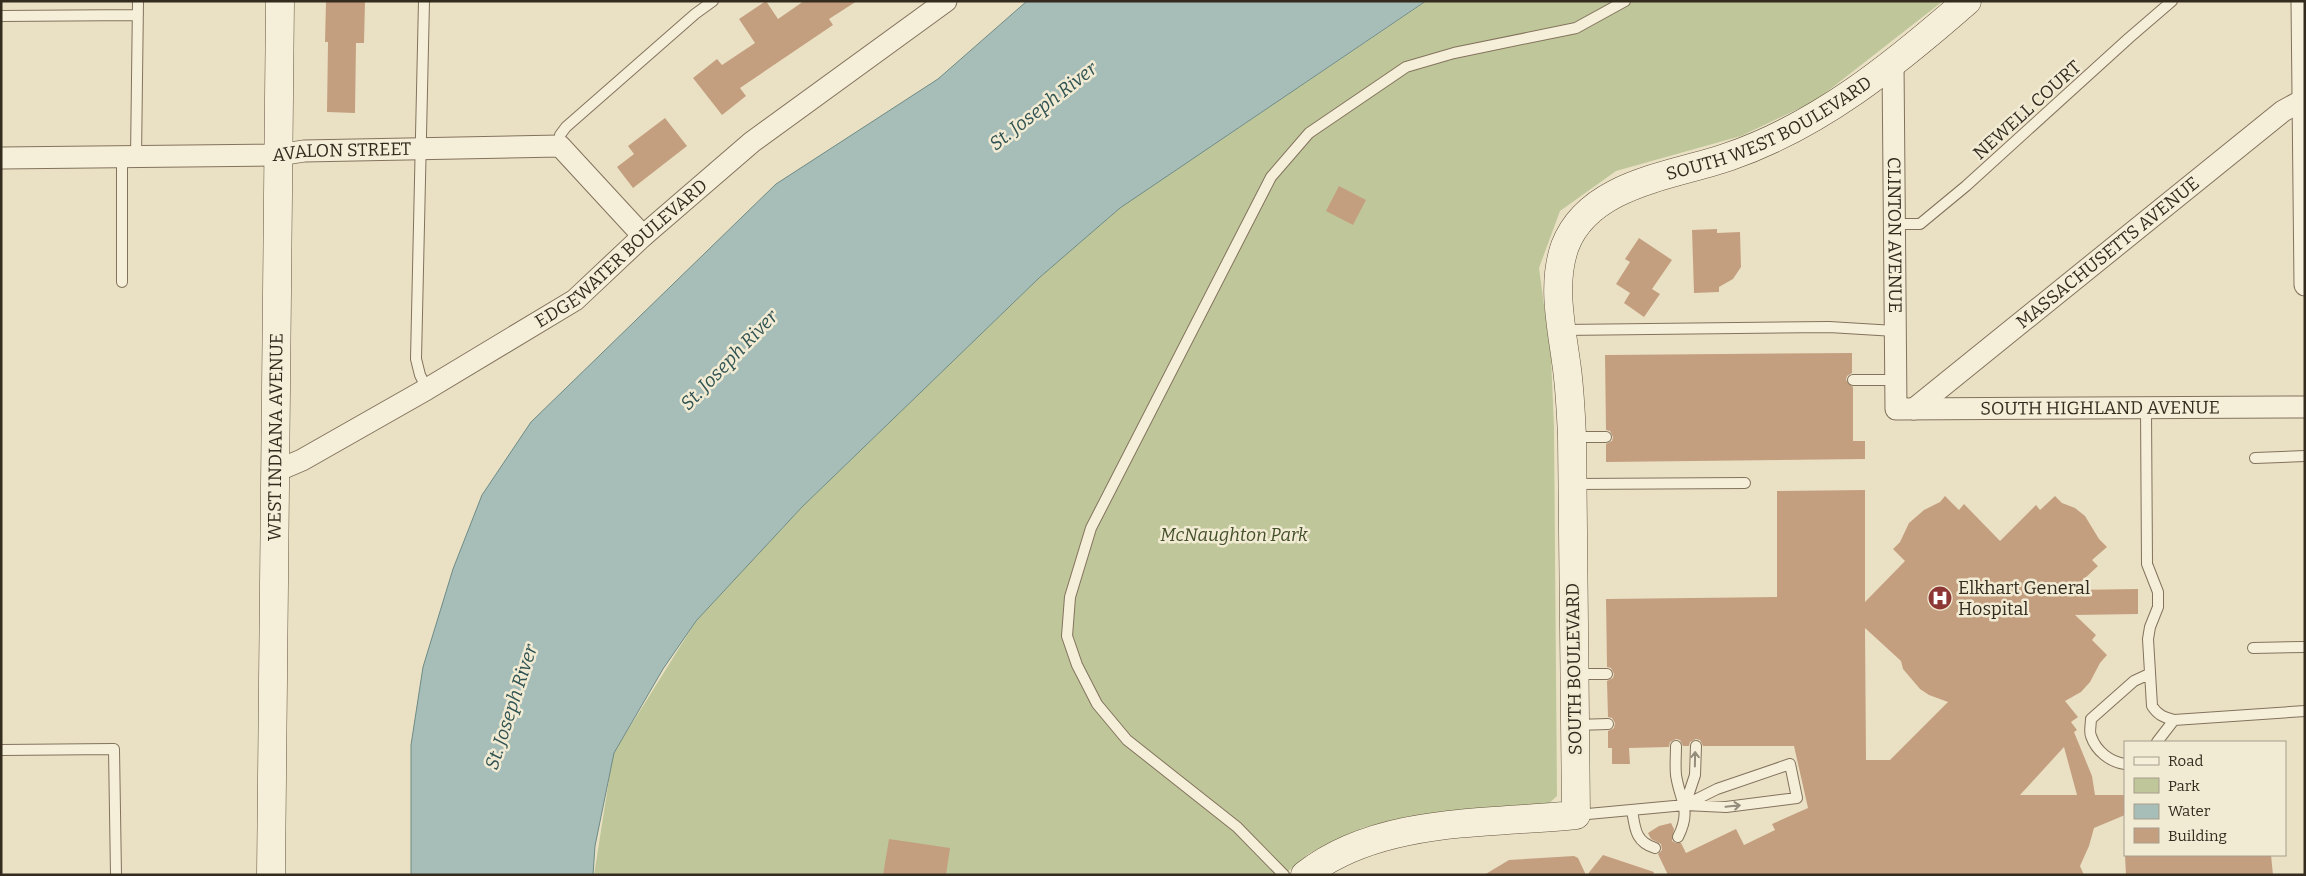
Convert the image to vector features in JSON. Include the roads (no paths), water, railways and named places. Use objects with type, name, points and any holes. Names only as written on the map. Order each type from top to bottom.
[{"type":"street","name":"WEST INDIANA AVENUE","points":[[270,875],[280,1]]},
{"type":"street","name":"EDGEWATER BOULEVARD","points":[[274,472],[302,460],[427,389],[575,300],[643,236],[752,142],[946,1]]},
{"type":"street","name":"SOUTH WEST BOULEVARD","points":[[1566,244],[1577,224],[1593,208],[1615,194],[1727,158],[1791,131],[1821,114],[1893,63],[1967,1]]},
{"type":"street","points":[[2302,1],[2305,285]]},
{"type":"street","name":"CLINTON AVENUE","points":[[1893,63],[1895,380],[1905,409]]},
{"type":"street","name":"MASSACHUSETTS AVENUE","points":[[1905,409],[2283,111],[2304,100]]},
{"type":"street","name":"AVALON STREET","points":[[1,158],[278,155],[304,152],[560,146]]},
{"type":"street","points":[[560,146],[643,236]]},
{"type":"street","name":"SOUTH BOULEVARD","points":[[1566,244],[1560,264],[1558,292],[1570,393],[1572,437],[1576,815]]},
{"type":"street","name":"SOUTH HIGHLAND AVENUE","points":[[1905,409],[2305,407]]},
{"type":"street","points":[[1305,875],[1352,847],[1386,835],[1421,829],[1576,815]]},
{"type":"lane","points":[[122,282],[138,1]]},
{"type":"lane","points":[[424,1],[416,359],[427,389]]},
{"type":"lane","points":[[560,146],[560,135],[566,127],[695,14],[713,1]]},
{"type":"lane","points":[[1284,875],[1237,827],[1127,740],[1097,704],[1077,665],[1067,636],[1070,597],[1091,528],[1271,176],[1309,133],[1406,67],[1454,53],[1576,28],[1624,1]]},
{"type":"lane","name":"NEWELL COURT","points":[[1895,224],[1920,224],[1966,186],[2172,1]]},
{"type":"lane","points":[[1,16],[138,15]]},
{"type":"lane","points":[[1562,330],[1829,327],[1895,330]]},
{"type":"lane","points":[[1853,380],[1895,380]]},
{"type":"lane","points":[[2146,409],[2147,564],[2158,592],[2158,607],[2150,627],[2148,640],[2152,706],[2162,717],[2174,720],[2305,711]]},
{"type":"lane","points":[[1572,437],[1606,437]]},
{"type":"lane","points":[[2255,458],[2305,456]]},
{"type":"lane","points":[[1573,484],[1745,483]]},
{"type":"lane","points":[[2253,648],[2305,647]]},
{"type":"lane","points":[[1574,674],[1607,674]]},
{"type":"lane","points":[[2124,764],[2115,762],[2100,751],[2090,735],[2091,720],[2134,681],[2149,674]]},
{"type":"lane","points":[[2158,741],[2174,720]]},
{"type":"lane","points":[[1575,725],[1608,724]]},
{"type":"lane","points":[[1676,746],[1676,775],[1685,805],[1685,823],[1678,837]]},
{"type":"lane","points":[[1685,805],[1695,775],[1696,746]]},
{"type":"lane","points":[[1,750],[114,749],[116,875]]},
{"type":"lane","points":[[1576,815],[1685,805],[1726,807],[1797,798],[1790,764],[1717,789],[1685,805]]},
{"type":"lane","points":[[1632,810],[1636,836],[1645,845],[1655,848]]},
{"type":"water","name":"St. Joseph River","points":[[1027,1],[1426,1],[1120,208],[1039,278],[802,507],[696,621],[663,669],[614,753],[595,846],[593,875],[411,875],[411,745],[423,667],[453,569],[482,495],[531,422],[776,184],[938,79]]},
{"type":"place","name":"Elkhart General Hospital","points":[[1940,598]]},
{"type":"park label","name":"McNaughton Park","points":[[1234,535]]}]
